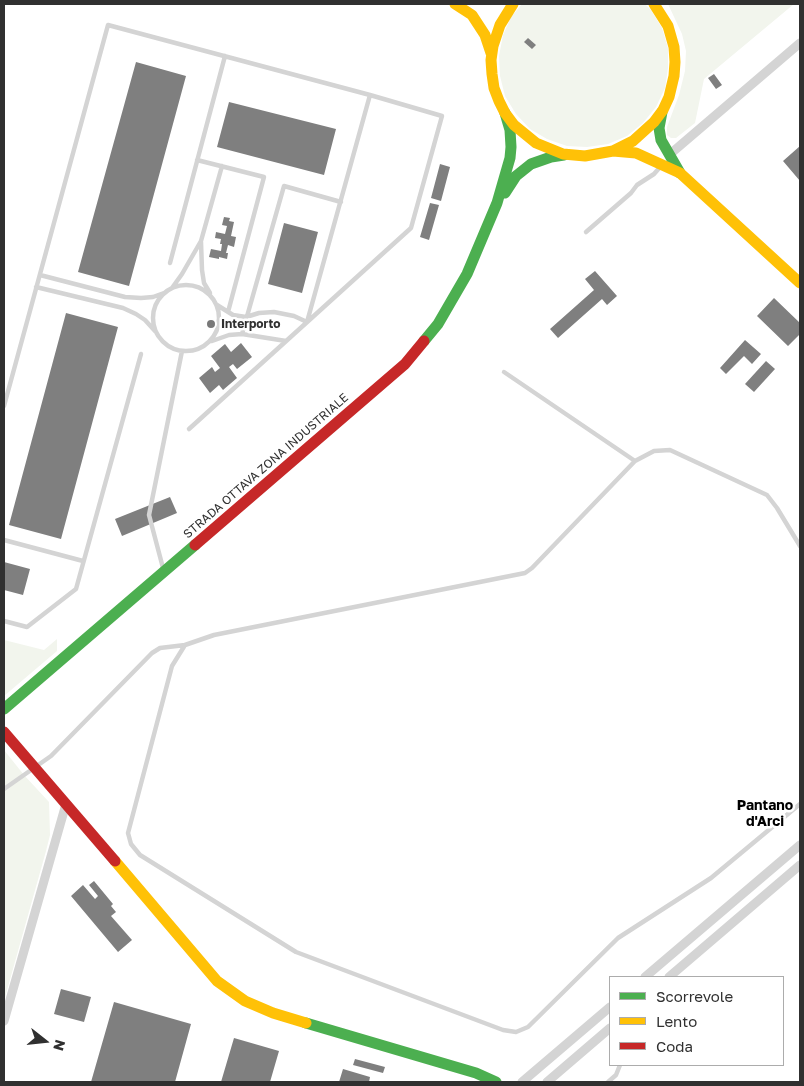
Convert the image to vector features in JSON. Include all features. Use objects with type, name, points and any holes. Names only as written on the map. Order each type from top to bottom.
[{"type":"main road","points":[[455,4],[472,15],[486,35],[492,53]]},
{"type":"main road","points":[[497,203],[511,152],[510,130],[493,81],[492,53],[494,39],[500,24],[513,4]]},
{"type":"main road","points":[[497,203],[516,176],[531,164],[551,157],[592,155],[613,151],[638,137],[654,122],[669,97],[673,83],[675,62],[674,47],[670,33],[660,9],[654,4]]},
{"type":"main road","points":[[662,110],[659,128],[661,140],[680,174]]},
{"type":"main road","points":[[505,113],[519,130],[536,143],[570,155]]},
{"type":"main road","points":[[613,151],[636,153],[680,174],[800,283]]},
{"type":"main road","name":"STRADA OTTAVA ZONA INDUSTRIALE","points":[[4,709],[405,364],[438,324],[448,308],[467,274],[497,203]]},
{"type":"main road","points":[[4,732],[217,980],[245,1001],[273,1013],[476,1073],[496,1082]]},
{"type":"street","points":[[669,155],[800,43]]},
{"type":"street","points":[[4,1021],[66,804]]},
{"type":"street","points":[[646,976],[800,844]]},
{"type":"street","points":[[670,976],[800,865]]},
{"type":"street","points":[[522,1082],[609,1008]]},
{"type":"street","points":[[547,1082],[609,1029]]},
{"type":"lane","points":[[4,406],[108,25],[442,116],[411,228],[189,429]]},
{"type":"lane","points":[[170,263],[224,56]]},
{"type":"lane","points":[[307,322],[370,96]]},
{"type":"lane","points":[[197,160],[264,177],[228,312]]},
{"type":"lane","points":[[586,232],[631,193],[637,185],[654,174],[662,165]]},
{"type":"lane","points":[[171,289],[201,241],[222,166]]},
{"type":"lane","points":[[242,334],[284,186],[340,202]]},
{"type":"lane","points":[[36,287],[123,308],[145,320],[162,341],[171,348],[192,351],[203,347],[210,341],[216,333],[219,324],[217,305],[204,283],[201,241]]},
{"type":"lane","points":[[40,275],[125,297],[153,297],[165,293]]},
{"type":"lane","points":[[156,332],[153,322],[154,311],[158,301],[171,289],[188,285],[204,290],[211,296]]},
{"type":"lane","points":[[217,305],[233,315],[246,317],[259,313],[274,312],[294,316],[307,322]]},
{"type":"lane","points":[[210,341],[229,335],[242,334],[286,341]]},
{"type":"lane","points":[[164,572],[149,515],[182,351]]},
{"type":"lane","points":[[4,621],[27,627],[76,589],[141,354]]},
{"type":"lane","points":[[504,372],[635,461]]},
{"type":"lane","points":[[4,789],[51,756],[152,653],[160,648],[185,645],[214,635],[525,573],[635,461],[654,451],[670,450],[768,495],[800,546]]},
{"type":"lane","points":[[4,540],[83,561]]},
{"type":"lane","points":[[185,645],[172,666],[128,833],[131,844],[140,855],[296,952],[504,1030],[516,1032],[528,1027],[618,938],[711,878],[800,804]]},
{"type":"lane","points":[[608,1082],[616,1075],[620,1066]]},
{"type":"shaded area","points":[[522,4],[645,4],[662,28],[668,48],[668,68],[665,88],[656,107],[643,123],[627,136],[608,144],[587,147],[567,146],[547,139],[530,129],[516,114],[505,96],[500,76],[499,56],[503,35],[511,17]]},
{"type":"shaded area","points":[[668,4],[794,4],[704,79],[695,123],[676,138],[671,138],[667,135],[667,127],[679,95],[685,71],[686,51],[682,34]]},
{"type":"shaded area","points":[[57,639],[57,651],[4,696],[4,640],[44,650]]},
{"type":"shaded area","points":[[4,750],[49,802],[50,835],[4,1001]]},
{"type":"building","points":[[528,38],[536,45],[532,49],[524,42]]},
{"type":"building","points":[[136,62],[186,76],[129,286],[78,272]]},
{"type":"building","points":[[714,74],[722,85],[716,89],[708,78]]},
{"type":"building","points":[[229,102],[336,129],[324,175],[217,147]]},
{"type":"building","points":[[800,146],[800,181],[783,161]]},
{"type":"building","points":[[440,164],[450,167],[441,201],[431,198]]},
{"type":"building","points":[[430,203],[439,205],[429,240],[420,237]]},
{"type":"building","points":[[224,217],[230,218],[229,221],[234,222],[231,236],[236,237],[234,247],[228,245],[227,259],[209,257],[211,249],[221,251],[221,239],[215,238],[216,232],[225,234],[227,226],[222,225]]},
{"type":"building","points":[[284,223],[318,232],[302,293],[268,284]]},
{"type":"building","points":[[595,271],[617,296],[607,305],[602,299],[558,338],[550,329],[594,290],[585,279]]},
{"type":"building","points":[[774,298],[800,323],[800,334],[788,346],[757,316]]},
{"type":"building","points":[[66,313],[118,327],[61,539],[9,525]]},
{"type":"building","points":[[745,340],[761,354],[752,364],[744,356],[726,374],[720,368]]},
{"type":"building","points":[[241,343],[252,357],[237,369],[233,364],[229,367],[237,378],[223,390],[219,385],[210,393],[199,378],[212,367],[215,372],[220,368],[211,356],[225,344],[231,352]]},
{"type":"building","points":[[766,361],[775,369],[754,392],[745,384]]},
{"type":"building","points":[[170,497],[177,513],[122,536],[115,519]]},
{"type":"building","points":[[4,562],[30,569],[23,595],[4,590]]},
{"type":"building","points":[[94,881],[113,904],[111,906],[116,912],[111,916],[132,940],[118,952],[71,896],[83,885],[95,899],[98,896],[89,885]]},
{"type":"building","points":[[61,989],[91,997],[84,1022],[54,1014]]},
{"type":"building","points":[[114,1002],[191,1024],[175,1082],[91,1082]]},
{"type":"building","points":[[234,1038],[279,1051],[270,1082],[221,1082]]},
{"type":"building","points":[[355,1059],[385,1067],[383,1073],[353,1065]]},
{"type":"building","points":[[343,1069],[370,1077],[369,1082],[339,1082]]},
{"type":"traffic: fast","points":[[662,112],[659,128],[661,140],[680,173]]},
{"type":"traffic: fast","points":[[424,341],[438,324],[467,274],[497,203],[510,158],[511,147],[510,130],[505,113]]},
{"type":"traffic: fast","points":[[505,193],[516,176],[531,164],[564,155]]},
{"type":"traffic: fast","points":[[4,709],[195,545]]},
{"type":"traffic: fast","points":[[306,1023],[476,1073],[496,1082]]},
{"type":"traffic: slow","points":[[455,4],[472,15],[485,35],[491,53]]},
{"type":"traffic: slow","points":[[513,4],[500,25],[493,46],[492,74],[494,88],[499,101],[514,125],[536,143],[563,154],[585,156],[613,151],[633,141],[654,122],[663,110],[669,97],[674,76],[674,47],[668,26],[654,4]]},
{"type":"traffic: slow","points":[[613,151],[636,153],[680,173],[800,283]]},
{"type":"traffic: slow","points":[[115,861],[217,981],[245,1001],[273,1013],[306,1023]]},
{"type":"traffic: jam","points":[[195,545],[405,364],[424,341]]},
{"type":"traffic: jam","points":[[4,732],[115,861]]},
{"type":"place","name":"Interporto","points":[[211,324]]},
{"type":"district","name":"Pantano d'Arci","points":[[765,814]]}]
